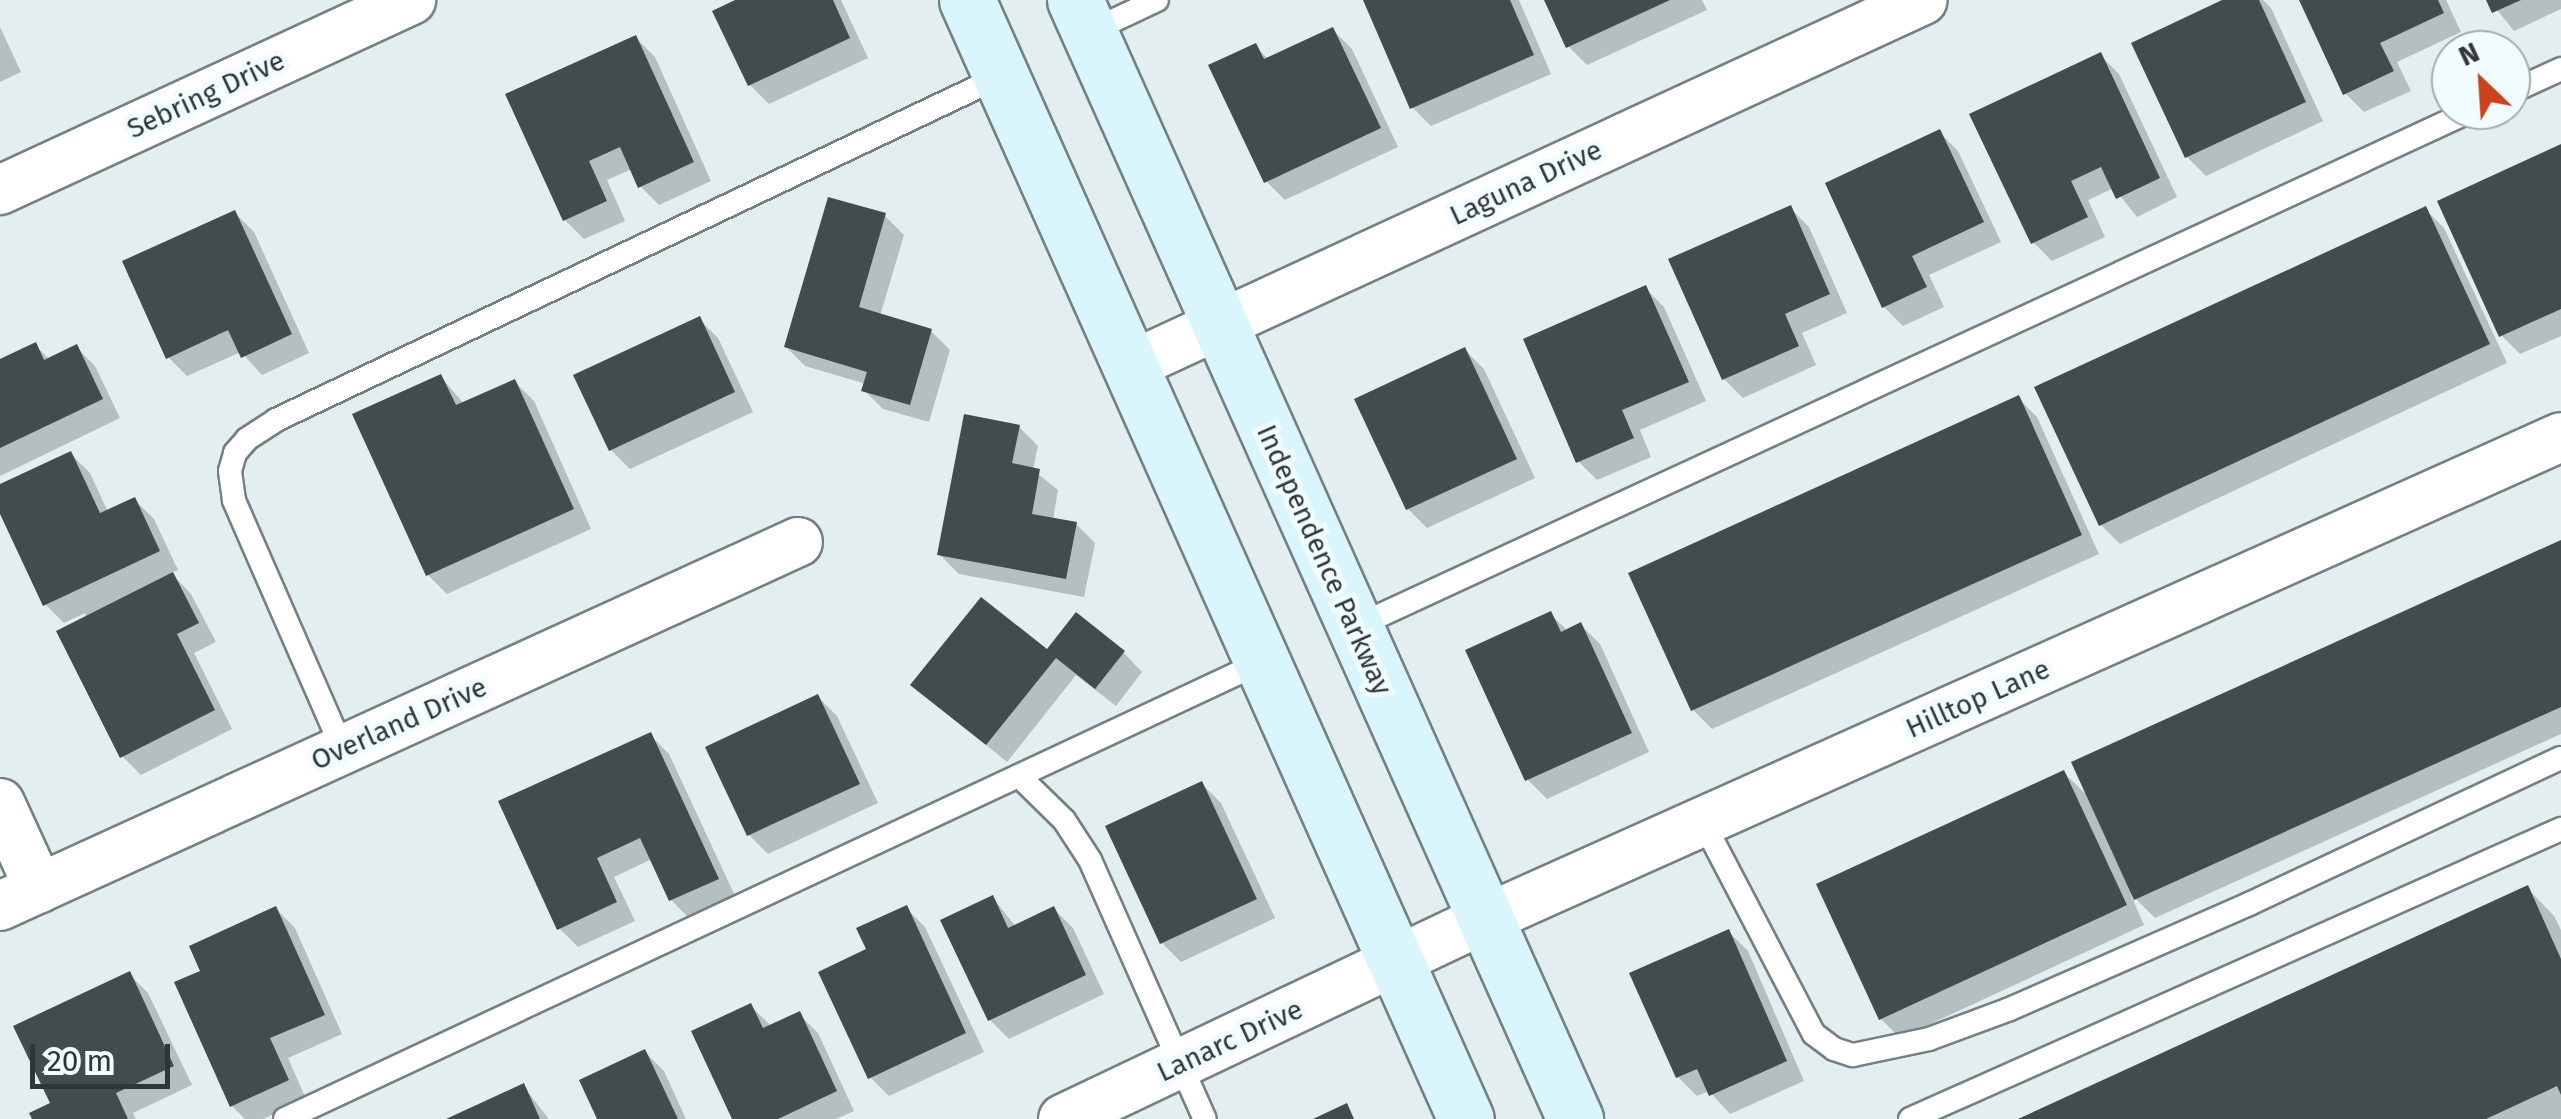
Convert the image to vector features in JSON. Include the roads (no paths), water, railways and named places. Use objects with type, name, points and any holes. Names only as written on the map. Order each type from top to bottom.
[{"type":"main road","points":[[967,0],[1466,1119]]},
{"type":"main road","name":"Independence Parkway","points":[[1082,16],[1575,1119]]},
{"type":"street","name":"Sebring Drive","points":[[0,190],[412,0]]},
{"type":"street","name":"Laguna Drive","points":[[1130,366],[1922,0]]},
{"type":"street","name":"Hilltop Lane","points":[[1397,963],[1484,920],[2561,436]]},
{"type":"street","name":"Overland Drive","points":[[19,897],[798,542]]},
{"type":"street","points":[[0,802],[19,897]]},
{"type":"street","name":"Lanarc Drive","points":[[1063,1119],[1397,963]]},
{"type":"lane","points":[[1082,16],[1156,0]]},
{"type":"lane","points":[[2531,83],[2561,69]]},
{"type":"lane","points":[[343,750],[234,500],[230,472],[235,453],[247,439],[276,420],[1000,76]]},
{"type":"lane","points":[[1354,628],[2431,129]]},
{"type":"lane","points":[[285,1119],[1262,662]]},
{"type":"lane","points":[[1703,822],[1814,1034],[1834,1049],[1853,1054],[1929,1039],[2010,1009],[2250,904],[2561,758]]},
{"type":"lane","points":[[1019,776],[1064,820],[1090,860],[1205,1119]]},
{"type":"lane","points":[[1910,1119],[2561,829]]}]
